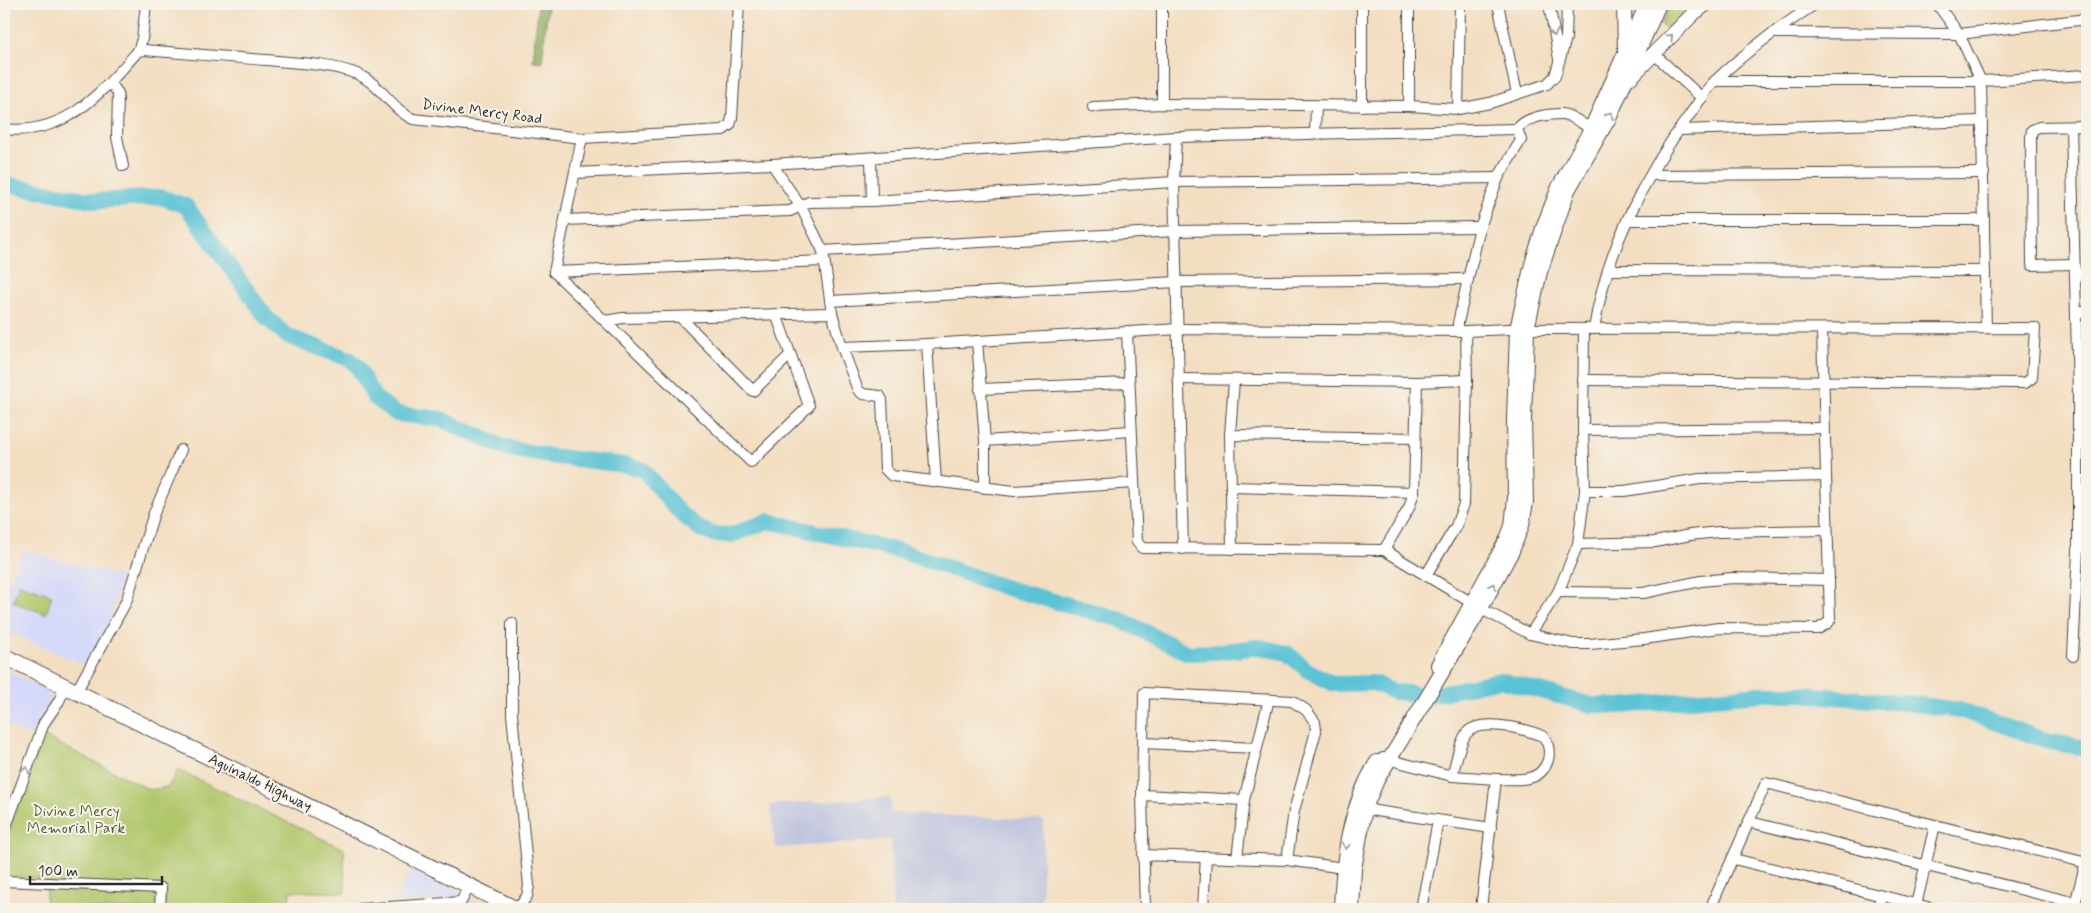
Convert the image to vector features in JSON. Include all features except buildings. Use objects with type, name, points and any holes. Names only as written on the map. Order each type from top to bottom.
[{"type":"main road","name":"Aguinaldo Highway","points":[[4,656],[517,909]]},
{"type":"street","points":[[4,129],[22,131],[63,118],[89,103],[110,83],[138,51],[142,39],[146,4]]},
{"type":"street","name":"Divine Mercy Road","points":[[138,51],[153,50],[304,63],[333,68],[357,74],[373,83],[399,110],[413,119],[582,138],[723,130],[730,125],[732,118],[739,4]]},
{"type":"street","points":[[1162,4],[1162,104]]},
{"type":"street","points":[[1362,4],[1362,106]]},
{"type":"street","points":[[1409,4],[1409,106]]},
{"type":"street","points":[[1458,109],[1460,4]]},
{"type":"street","points":[[1498,4],[1516,94]]},
{"type":"street","points":[[1549,4],[1560,62]]},
{"type":"street","points":[[1093,107],[1162,104],[1409,106],[1458,109],[1490,103],[1547,84],[1555,76],[1566,38],[1567,4]]},
{"type":"street","points":[[1624,4],[1626,55]]},
{"type":"street","points":[[1341,909],[1360,806],[1384,759],[1431,686],[1476,605],[1507,539],[1514,513],[1514,419],[1522,329],[1532,264],[1544,225],[1559,187],[1591,129],[1626,55],[1647,4]]},
{"type":"street","points":[[1522,329],[1568,190],[1610,116],[1659,4]]},
{"type":"street","points":[[1624,85],[1653,53],[1706,4]]},
{"type":"street","points":[[1530,634],[1558,592],[1578,544],[1585,490],[1583,380],[1589,329],[1627,220],[1678,130],[1715,80],[1773,33],[1815,4]]},
{"type":"street","points":[[1937,4],[1959,34],[1981,82],[1986,328]]},
{"type":"street","points":[[1773,33],[1959,34],[2087,19]]},
{"type":"street","points":[[1653,53],[1702,98]]},
{"type":"street","points":[[1715,80],[1981,82],[2087,75]]},
{"type":"street","points":[[110,83],[118,93],[117,137],[122,166]]},
{"type":"street","points":[[1315,133],[1316,106]]},
{"type":"street","points":[[575,173],[772,164],[1176,137],[1516,129],[1522,122],[1530,119],[1562,114],[1591,129]]},
{"type":"street","points":[[1678,130],[1982,121]]},
{"type":"street","points":[[2087,126],[2039,127],[2032,130],[2032,266],[2074,269],[2087,273]]},
{"type":"street","points":[[2071,127],[2074,269],[2076,312],[2082,352],[2083,393],[2082,551],[2073,656]]},
{"type":"street","points":[[1426,575],[1456,526],[1464,504],[1467,380],[1462,331],[1458,323],[1480,227],[1498,178],[1521,140],[1516,129]]},
{"type":"street","points":[[1176,137],[1174,182],[1183,549]]},
{"type":"street","points":[[554,272],[582,138]]},
{"type":"street","points":[[871,158],[872,200]]},
{"type":"street","points":[[772,164],[801,207],[823,256],[832,313],[842,347],[860,393],[876,394],[882,400],[885,469],[888,474],[936,482],[1014,491],[1134,483]]},
{"type":"street","points":[[1652,175],[1984,173]]},
{"type":"street","points":[[565,220],[790,211],[809,202],[1174,182],[1498,178]]},
{"type":"street","points":[[1627,220],[1984,220]]},
{"type":"street","points":[[554,272],[823,256],[1175,231],[1480,227]]},
{"type":"street","points":[[1608,270],[1984,270]]},
{"type":"street","points":[[554,272],[751,462],[809,406],[776,314]]},
{"type":"street","points":[[830,301],[1177,282],[1468,279]]},
{"type":"street","points":[[2076,312],[2087,312]]},
{"type":"street","points":[[605,322],[623,318],[832,313]]},
{"type":"street","points":[[680,317],[753,390],[790,355]]},
{"type":"street","points":[[1127,331],[1137,542],[1142,548],[1384,550],[1476,605],[1530,634],[1573,644],[1590,644],[1644,639],[1718,628],[1818,629],[1828,623],[1830,620],[1822,328]]},
{"type":"street","points":[[842,347],[927,344],[1179,329],[1462,331],[1522,329],[2035,328],[2032,378],[2028,381],[1583,380]]},
{"type":"street","points":[[977,341],[985,441],[985,488]]},
{"type":"street","points":[[927,344],[936,482]]},
{"type":"street","points":[[1178,379],[1417,382],[1467,380]]},
{"type":"street","points":[[1232,549],[1230,435],[1234,380]]},
{"type":"street","points":[[1384,550],[1410,508],[1414,492],[1417,382]]},
{"type":"street","points":[[980,389],[1128,383]]},
{"type":"street","points":[[1583,430],[1825,428]]},
{"type":"street","points":[[985,441],[1131,431]]},
{"type":"street","points":[[1230,435],[1415,438]]},
{"type":"street","points":[[4,832],[44,723],[70,689],[126,602],[154,512],[181,450]]},
{"type":"street","points":[[1585,490],[1624,491],[1700,479],[1826,476]]},
{"type":"street","points":[[1231,487],[1414,492]]},
{"type":"street","points":[[1578,544],[1654,542],[1690,534],[1718,532],[1828,530]]},
{"type":"street","points":[[1558,592],[1643,593],[1701,581],[1732,578],[1829,580]]},
{"type":"street","points":[[512,623],[512,714],[529,886],[527,896],[517,909]]},
{"type":"street","points":[[1144,909],[1142,795],[1144,693],[1292,701],[1306,710],[1316,722],[1316,731],[1294,811],[1287,860]]},
{"type":"street","points":[[1237,858],[1244,800],[1269,699]]},
{"type":"street","points":[[1384,759],[1452,776],[1496,779],[1534,778],[1545,770],[1549,756],[1549,745],[1544,737],[1514,727],[1472,728],[1466,734],[1452,776]]},
{"type":"street","points":[[1143,743],[1257,748]]},
{"type":"street","points":[[1481,909],[1496,779]]},
{"type":"street","points":[[1710,909],[1734,860],[1750,822],[1766,784],[2087,863],[2075,906],[1750,822]]},
{"type":"street","points":[[1142,795],[1244,800]]},
{"type":"street","points":[[1360,806],[1438,821],[1490,828]]},
{"type":"street","points":[[1421,909],[1438,821]]},
{"type":"street","points":[[1915,907],[1935,825]]},
{"type":"street","points":[[1142,855],[1287,860],[1348,868]]},
{"type":"street","points":[[1203,909],[1206,856]]},
{"type":"street","points":[[1734,860],[1881,896],[1915,907],[1935,909]]},
{"type":"street","points":[[1348,868],[1352,909]]},
{"type":"street","points":[[4,881],[161,888],[160,909]]},
{"type":"street","points":[[360,909],[461,902],[470,886]]},
{"type":"street","points":[[1878,909],[1881,896]]},
{"type":"shaded area","points":[[23,550],[121,577],[109,629],[87,666],[4,631],[4,595]]},
{"type":"shaded area","points":[[4,669],[53,694],[31,736],[4,724]]},
{"type":"shaded area","points":[[890,797],[891,813],[1044,820],[1041,909],[893,909],[891,840],[776,848],[770,805]]},
{"type":"shaded area","points":[[412,870],[462,893],[460,898],[394,903]]},
{"type":"shaded area","points":[[468,898],[488,909],[437,909]]},
{"type":"green space","points":[[538,4],[548,4],[542,62],[533,61]]},
{"type":"green space","points":[[1670,4],[1698,4],[1672,26],[1665,29],[1661,25]]},
{"type":"green space","points":[[19,584],[52,595],[46,614],[13,602]]},
{"type":"green space","name":"Divine Mercy Memorial Park","points":[[43,736],[150,790],[168,787],[178,770],[344,849],[345,893],[290,891],[289,909],[45,909],[47,879],[4,876],[4,844]]},
{"type":"waterway","points":[[4,184],[96,201],[161,197],[186,206],[266,317],[287,336],[349,359],[357,366],[374,397],[397,414],[441,419],[505,448],[642,469],[681,514],[700,529],[712,534],[731,535],[768,521],[903,552],[1007,588],[1119,619],[1188,653],[1259,647],[1287,653],[1307,670],[1334,684],[1374,683],[1394,692],[1412,693]]},
{"type":"waterway","points":[[1431,695],[1500,680],[1592,705],[1619,706],[1761,694],[1801,694],[1907,703],[1960,710],[2051,742],[2087,748]]}]
